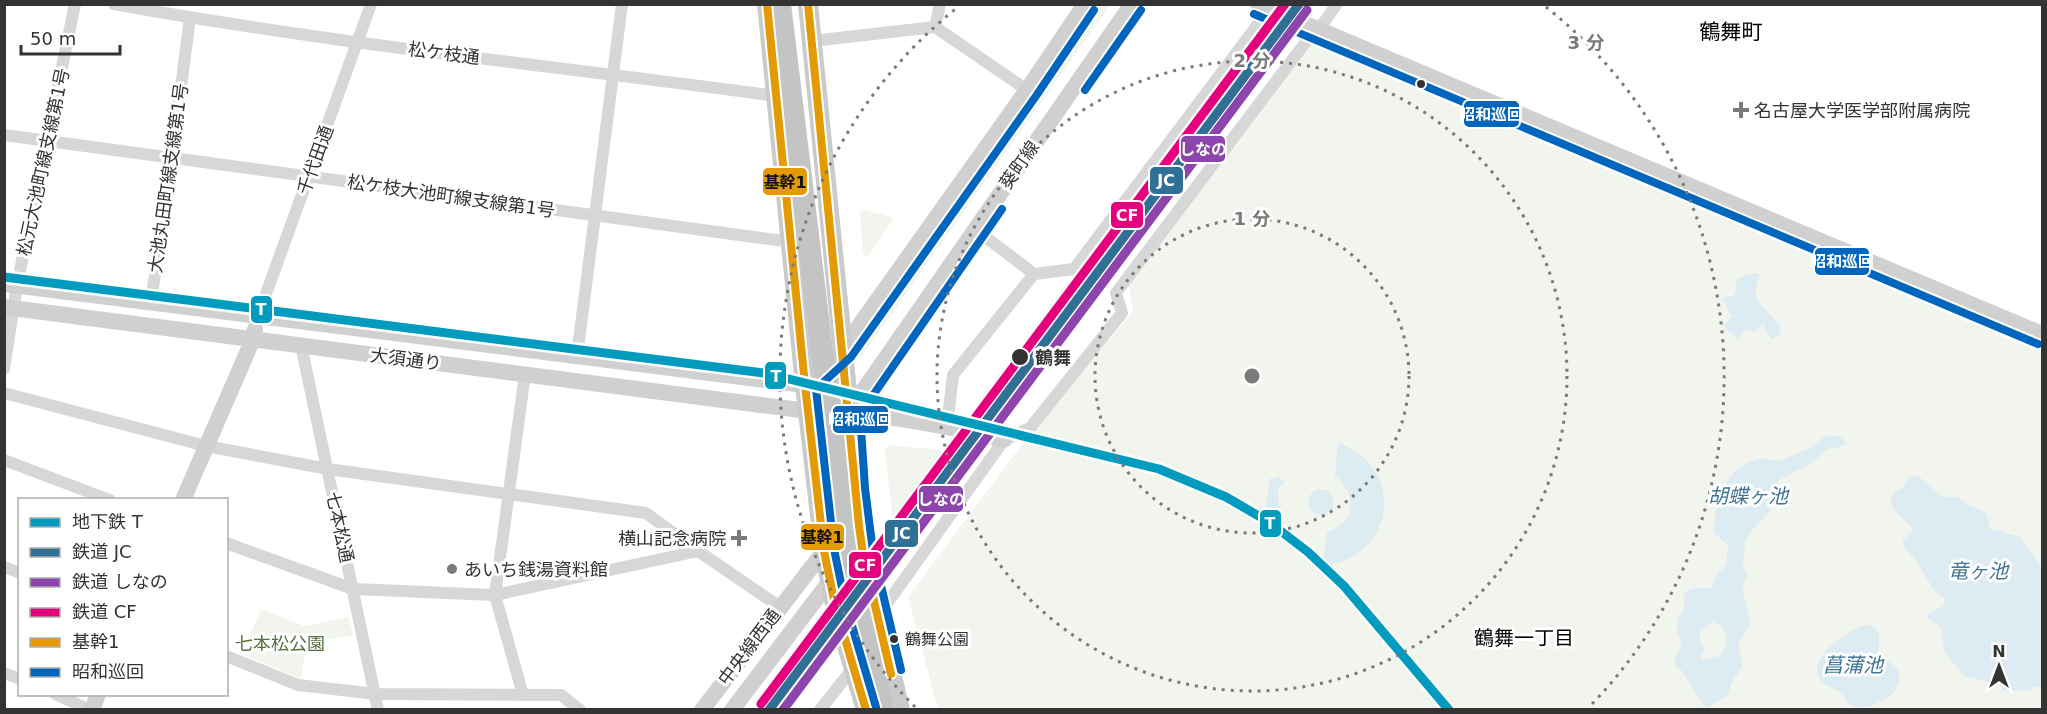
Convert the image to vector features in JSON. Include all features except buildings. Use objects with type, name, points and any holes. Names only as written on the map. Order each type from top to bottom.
[{"type":"highway","points":[[780,4],[841,505],[863,623],[883,710]]},
{"type":"main road","points":[[767,4],[824,551],[835,605],[866,710]]},
{"type":"main road","points":[[808,4],[849,411],[858,526],[900,710]]},
{"type":"street","name":"松元大池町線支線第1号","points":[[4,369],[11,284],[47,141],[75,4]]},
{"type":"street","name":"松ケ枝通","points":[[114,4],[190,18],[357,42],[776,96]]},
{"type":"street","name":"千代田通","points":[[258,316],[371,4]]},
{"type":"street","points":[[577,356],[622,4]]},
{"type":"street","points":[[935,27],[940,4]]},
{"type":"street","name":"葵町線","points":[[805,385],[842,351],[1027,90],[1085,4]]},
{"type":"street","name":"葵町線","points":[[849,411],[1132,4]]},
{"type":"street","points":[[878,616],[1004,440],[1030,428],[1122,313],[1116,293],[1333,9]]},
{"type":"street","points":[[947,426],[953,375],[1034,274],[1074,269],[1265,10],[1319,29],[2043,334]]},
{"type":"street","name":"大池丸田町線支線第1号","points":[[151,302],[190,18]]},
{"type":"street","points":[[812,40],[935,27],[1027,90]]},
{"type":"street","name":"松ケ枝大池町線支線第1号","points":[[4,135],[172,156],[309,177],[790,242]]},
{"type":"street","points":[[975,229],[1034,274]]},
{"type":"street","name":"大須通り","points":[[11,284],[805,385]]},
{"type":"street","name":"大須通り","points":[[9,308],[249,347],[301,345],[808,411]]},
{"type":"street","points":[[184,498],[249,347],[258,316]]},
{"type":"street","name":"七本松通","points":[[301,345],[378,710]]},
{"type":"street","points":[[523,695],[495,595],[525,374]]},
{"type":"street","points":[[805,385],[849,411]]},
{"type":"street","points":[[4,393],[206,446],[328,469],[646,513],[780,607]]},
{"type":"street","points":[[808,411],[849,411],[947,426],[1004,440]]},
{"type":"street","points":[[4,460],[105,498]]},
{"type":"street","name":"中央線西通","points":[[702,710],[824,551],[858,526]]},
{"type":"street","points":[[228,544],[353,589],[495,595],[698,551]]},
{"type":"street","name":"中央線西通","points":[[732,710],[830,581],[863,554]]},
{"type":"street","points":[[228,657],[298,685],[376,694],[561,695],[580,710]]},
{"type":"street","points":[[820,710],[854,668]]},
{"type":"street","points":[[60,696],[91,710],[97,696]]},
{"type":"green space","points":[[1102,5],[1110,5],[859,360],[857,348]]},
{"type":"green space","name":"鶴舞公園","points":[[1311,45],[2042,353],[2042,709],[938,709],[908,597],[1015,454],[1133,311],[1129,283]]},
{"type":"green space","points":[[862,209],[894,218],[869,255],[866,256],[863,253],[860,213]]},
{"type":"green space","points":[[890,445],[942,452],[893,521],[885,452]]},
{"type":"green space","name":"七本松公園","points":[[261,609],[304,626],[349,617],[353,635],[306,644],[301,679],[242,654]]},
{"type":"water","points":[[1748,273],[1760,274],[1756,292],[1757,299],[1781,327],[1780,335],[1772,339],[1766,332],[1764,324],[1754,332],[1745,330],[1738,339],[1723,326],[1732,316],[1722,298],[1735,295],[1737,280]]},
{"type":"water","name":"胡蝶ヶ池","points":[[1827,435],[1843,439],[1847,443],[1828,449],[1810,464],[1779,480],[1775,500],[1768,514],[1752,530],[1745,542],[1743,569],[1747,573],[1747,579],[1743,581],[1744,596],[1751,623],[1739,645],[1742,665],[1732,682],[1729,694],[1707,708],[1682,671],[1675,666],[1675,659],[1682,643],[1677,631],[1678,617],[1684,610],[1683,595],[1693,588],[1712,588],[1716,576],[1726,565],[1728,545],[1714,533],[1716,511],[1723,489],[1728,479],[1744,465],[1758,459],[1778,460],[1792,456],[1811,448]],"holes":[[[1713,622],[1721,626],[1727,635],[1724,650],[1720,656],[1702,660],[1701,655],[1705,650],[1700,642],[1700,632]]]},
{"type":"water","points":[[1338,443],[1360,455],[1375,471],[1383,490],[1384,510],[1378,530],[1366,547],[1347,559],[1323,566],[1327,532],[1344,522],[1350,507],[1348,491],[1335,476]]},
{"type":"water","points":[[1278,475],[1281,480],[1284,480],[1278,494],[1280,514],[1276,513],[1273,517],[1270,513],[1265,512],[1270,478],[1275,479]]},
{"type":"water","name":"竜ヶ池","points":[[1917,475],[1940,495],[1957,497],[1968,505],[1986,512],[1990,520],[1988,528],[2020,537],[2042,567],[2042,686],[2033,687],[2033,690],[2003,691],[2001,686],[1964,676],[1945,653],[1940,627],[1928,618],[1927,614],[1942,607],[1945,604],[1944,598],[1934,590],[1915,559],[1903,546],[1903,540],[1913,530],[1891,505],[1894,492],[1903,487],[1910,476]]},
{"type":"water","points":[[1317,489],[1327,490],[1333,498],[1333,508],[1325,515],[1314,514],[1308,506],[1309,496]]},
{"type":"water","name":"菖蒲池","points":[[1868,625],[1877,629],[1879,656],[1895,666],[1899,674],[1899,683],[1888,697],[1880,702],[1870,706],[1853,706],[1841,693],[1823,682],[1817,669],[1825,652],[1833,644],[1852,631]]},
{"type":"metro line","name":"T","points":[[4,277],[764,373],[1159,469],[1226,497],[1269,522],[1308,552],[1344,586],[1449,710]]},
{"type":"rail line","name":"CF","points":[[761,704],[1285,4]]},
{"type":"rail line","name":"JC","points":[[769,710],[1299,4]]},
{"type":"rail line","name":"しなの","points":[[783,710],[1307,10]]},
{"type":"transit line","name":"基幹1","points":[[767,4],[824,551],[835,605],[866,710]]},
{"type":"transit line","name":"基幹1","points":[[808,4],[859,526],[863,554],[891,674]]},
{"type":"transit line","name":"昭和巡回","points":[[876,707],[845,602],[834,549],[816,389],[851,357],[1036,96],[1094,10]]},
{"type":"transit line","name":"昭和巡回","points":[[1085,90],[1141,10]]},
{"type":"transit line","name":"昭和巡回","points":[[1254,14],[2038,344]]},
{"type":"transit line","name":"昭和巡回","points":[[901,670],[873,552],[865,488],[860,414],[1002,209]]},
{"type":"place","name":"名古屋大学医学部附属病院","points":[[1741,110]]},
{"type":"place","name":"鶴舞","points":[[1020,357]]},
{"type":"place","name":"横山記念病院","points":[[739,538]]},
{"type":"place","name":"あいち銭湯資料館","points":[[452,569]]},
{"type":"place","name":"鶴舞公園","points":[[894,639]]},
{"type":"district","name":"鶴舞町","points":[[1731,32]]},
{"type":"district","name":"鶴舞一丁目","points":[[1524,638]]}]
